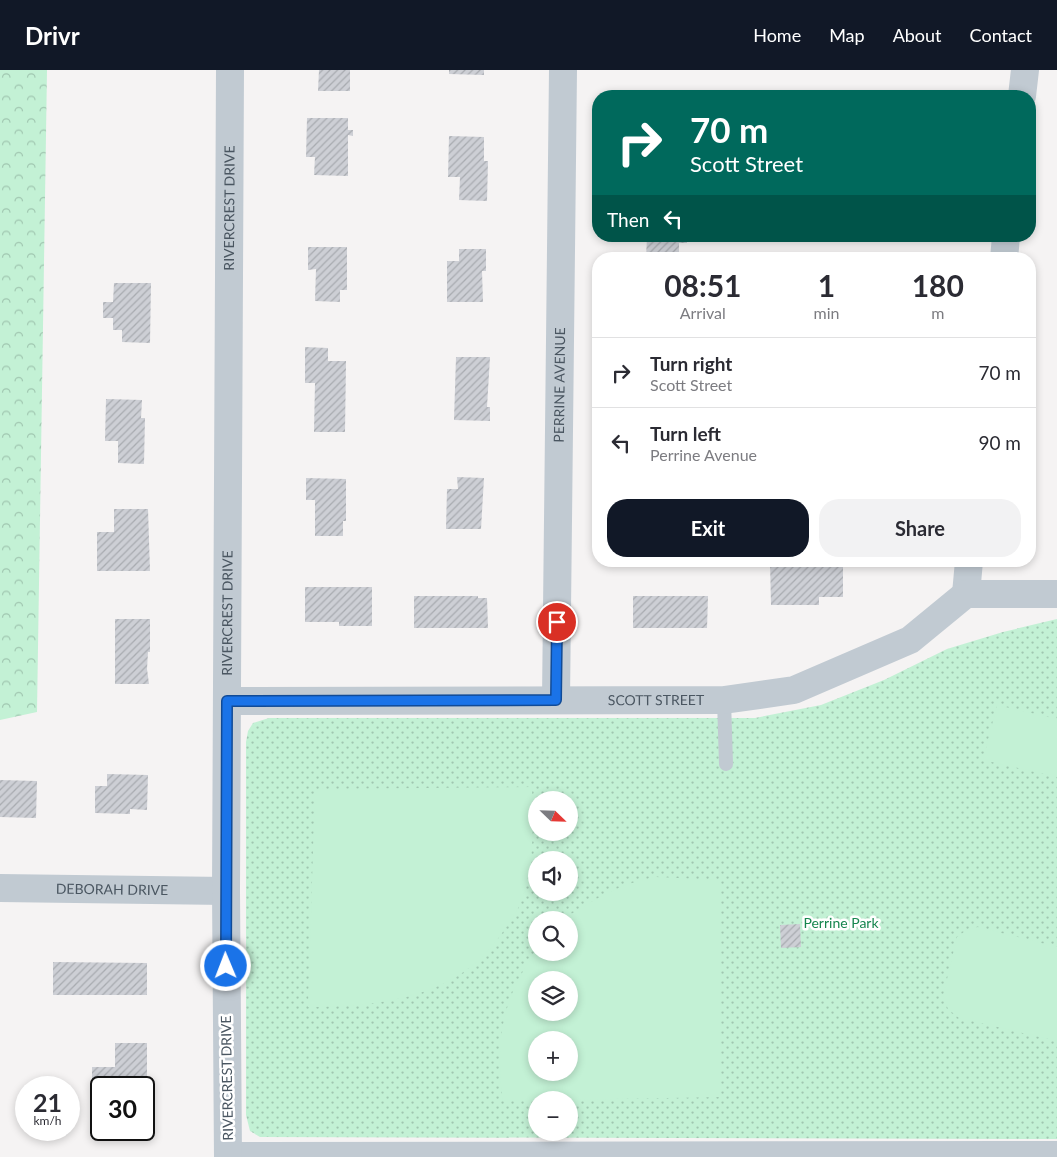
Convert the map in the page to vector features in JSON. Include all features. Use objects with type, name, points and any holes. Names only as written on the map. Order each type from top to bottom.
[{"type":"street","name":"RIVERCREST DRIVE","points":[[228,1156],[226,891],[230,70]]},
{"type":"street","name":"PERRINE AVENUE","points":[[556,700],[563,70]]},
{"type":"street","points":[[1023,90],[1025,70]]},
{"type":"street","points":[[969,567],[966,594],[1057,594]]},
{"type":"street","name":"SCOTT STREET","points":[[227,701],[724,700],[794,690],[910,640],[966,594]]},
{"type":"street","name":"DEBORAH DRIVE","points":[[0,888],[226,891]]},
{"type":"street","points":[[228,1156],[1057,1155]]},
{"type":"lane","points":[[724,700],[726,764]]},
{"type":"green space","points":[[0,70],[47,70],[37,712],[0,720]]},
{"type":"green space","name":"Perrine Park","points":[[1057,619],[1057,1139],[578,1138],[578,1091],[528,1091],[528,1138],[260,1137],[250,1131],[246,1115],[246,742],[248,731],[253,723],[269,718],[755,718],[821,705],[884,680],[947,649],[1003,632]]},
{"type":"green space","points":[[997,705],[1057,719],[1057,777],[983,760]]},
{"type":"green space","points":[[532,787],[532,791],[528,791],[528,841],[532,841],[532,851],[528,851],[528,876],[525,890],[516,913],[488,951],[467,969],[444,983],[419,993],[393,1000],[365,1004],[308,1007],[315,789]]},
{"type":"green space","points":[[656,877],[721,880],[720,1097],[578,1100],[578,1091],[528,1091],[528,1101],[503,1101],[500,1061],[503,1023],[515,987],[524,969],[530,961],[578,961],[578,911],[576,911],[631,883]]},
{"type":"green space","points":[[978,927],[1057,947],[1057,1041],[959,1018],[948,1009],[943,996],[957,937],[968,929]]},
{"type":"building","points":[[319,70],[350,70],[350,91],[318,91]]},
{"type":"building","points":[[449,70],[484,70],[484,75],[449,74]]},
{"type":"building","points":[[307,118],[348,118],[348,130],[353,130],[353,136],[348,135],[348,176],[314,175],[315,157],[306,157]]},
{"type":"building","points":[[449,136],[484,137],[484,161],[488,161],[487,201],[459,200],[460,177],[448,177]]},
{"type":"building","points":[[647,242],[687,242],[679,243],[679,252],[646,252]]},
{"type":"building","points":[[308,247],[347,247],[347,290],[340,290],[340,302],[315,301],[316,269],[308,270]]},
{"type":"building","points":[[459,249],[486,249],[486,271],[482,271],[483,302],[447,302],[447,261],[459,261]]},
{"type":"building","points":[[114,283],[151,283],[150,343],[122,342],[122,330],[113,330],[113,318],[103,318],[103,302],[113,302]]},
{"type":"building","points":[[305,347],[328,348],[328,361],[346,361],[345,432],[314,432],[315,383],[305,383]]},
{"type":"building","points":[[456,357],[490,357],[487,407],[490,407],[490,421],[454,420]]},
{"type":"building","points":[[106,399],[142,400],[141,418],[145,418],[144,464],[118,463],[118,441],[105,441]]},
{"type":"building","points":[[457,477],[484,478],[481,529],[446,529],[447,489],[458,489]]},
{"type":"building","points":[[306,478],[346,479],[346,521],[343,521],[343,536],[315,536],[315,500],[306,500]]},
{"type":"building","points":[[114,509],[148,509],[150,571],[97,571],[97,532],[114,532]]},
{"type":"building","points":[[770,567],[843,567],[843,597],[819,597],[819,605],[771,605]]},
{"type":"building","points":[[305,587],[372,587],[372,626],[339,626],[339,622],[305,622]]},
{"type":"building","points":[[414,596],[478,596],[478,598],[487,598],[488,628],[414,628]]},
{"type":"building","points":[[633,596],[708,596],[707,628],[633,628]]},
{"type":"building","points":[[115,619],[150,619],[150,652],[148,652],[147,669],[149,684],[115,684]]},
{"type":"building","points":[[107,774],[148,775],[147,810],[130,809],[130,814],[95,813],[95,786],[107,786]]},
{"type":"building","points":[[0,780],[37,781],[36,818],[0,817]]},
{"type":"building","points":[[800,924],[801,947],[781,948],[780,925]]},
{"type":"building","points":[[53,962],[147,963],[147,995],[53,995]]},
{"type":"building","points":[[115,1043],[147,1043],[147,1076],[92,1076],[92,1067],[115,1067]]},
{"type":"route","points":[[226,966],[227,701],[556,700],[557,622]]}]
